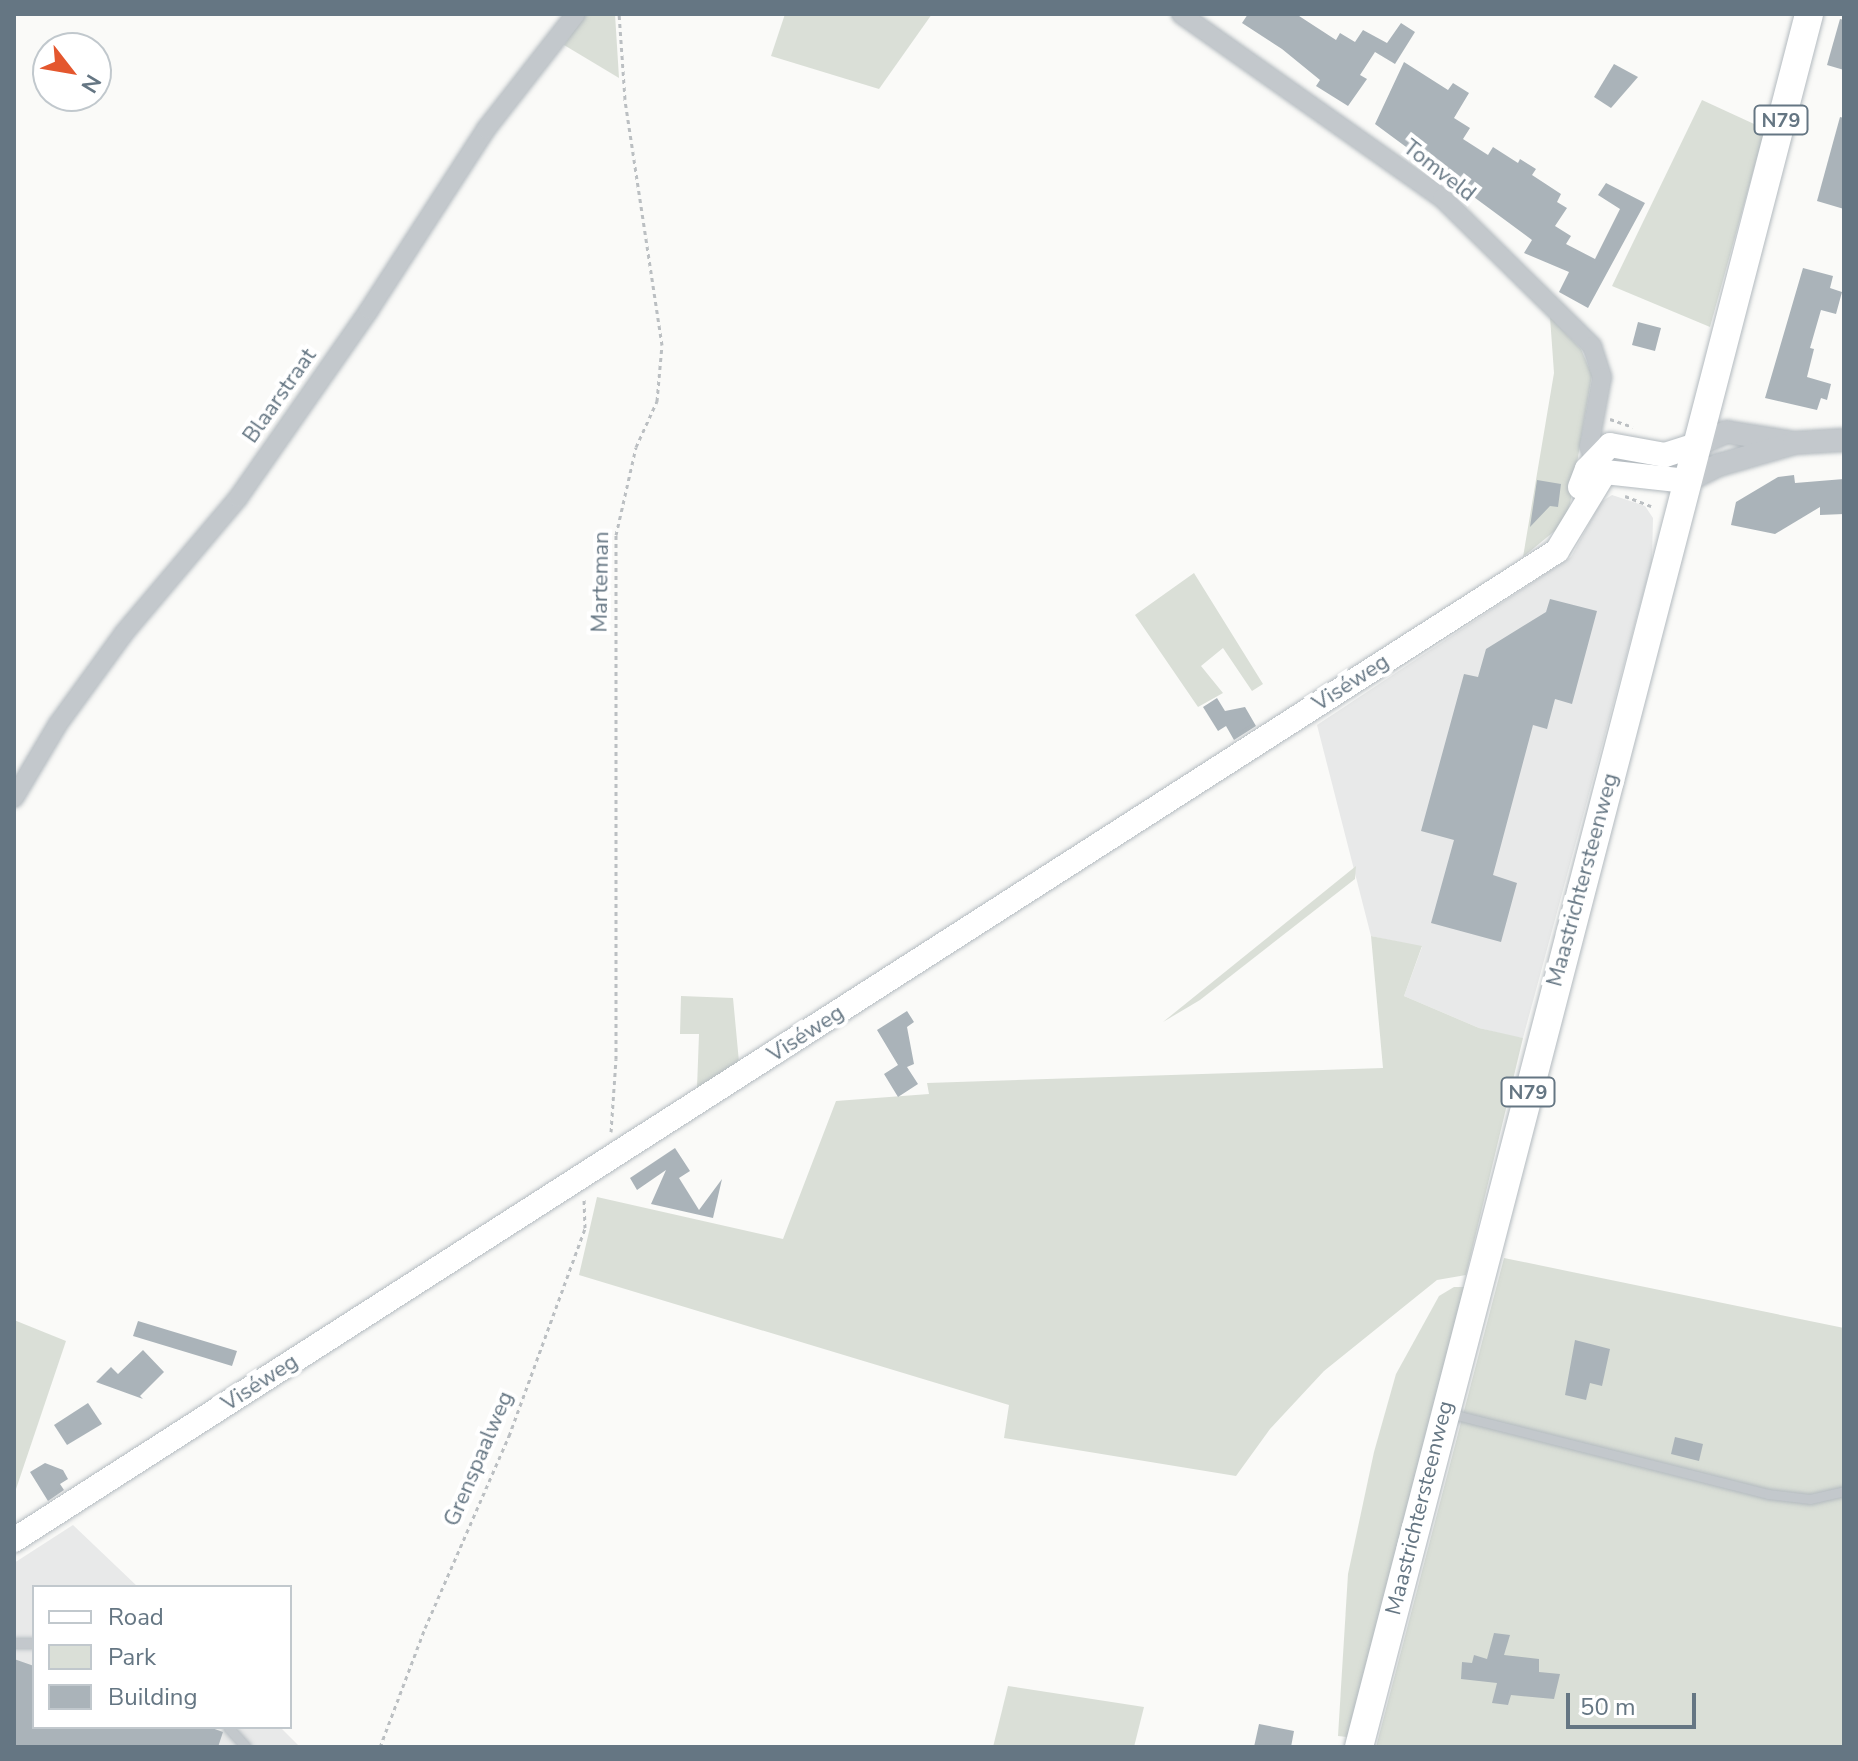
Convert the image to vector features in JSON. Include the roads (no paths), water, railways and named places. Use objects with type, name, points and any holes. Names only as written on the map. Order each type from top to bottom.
[{"type":"main road","name":"Maastrichtersteenweg","points":[[1359,1747],[1809,14]]},
{"type":"main road","points":[[1603,458],[1665,455],[1696,445]]},
{"type":"main road","points":[[1603,458],[1687,481]]},
{"type":"main road","name":"Viséweg","points":[[14,1540],[1557,551],[1581,512],[1580,485],[1603,458]]},
{"type":"street","name":"Blaarstraat","points":[[14,798],[58,724],[124,633],[238,498],[369,310],[486,129],[576,14]]},
{"type":"street","name":"Tomveld","points":[[1181,14],[1442,198],[1592,346],[1602,377],[1596,414],[1603,458]]},
{"type":"street","points":[[1696,445],[1727,432],[1794,443],[1844,440]]},
{"type":"street","points":[[1687,481],[1719,465],[1794,443]]},
{"type":"lane","points":[[1445,1412],[1768,1494],[1810,1499],[1844,1491]]},
{"type":"lane","points":[[230,1729],[246,1747]]}]
